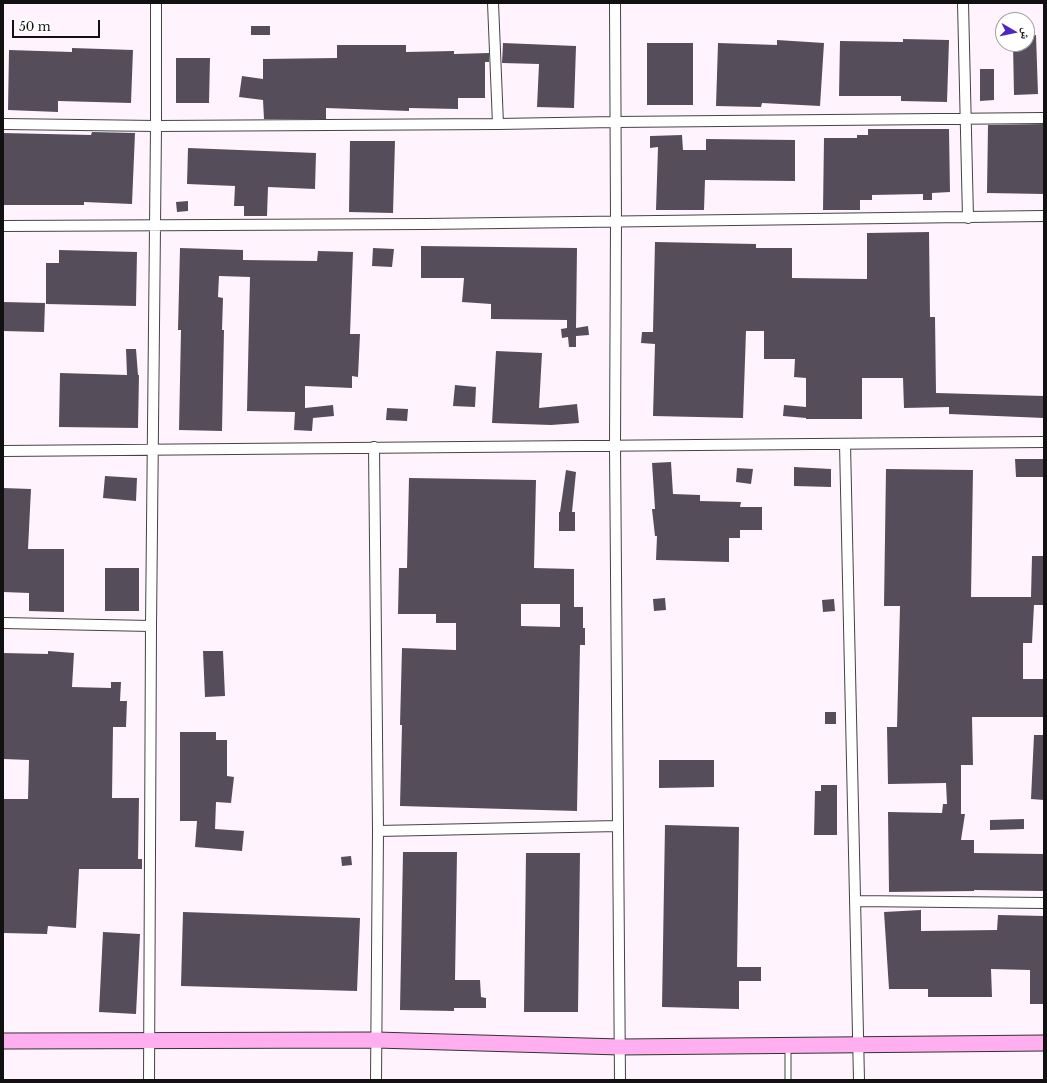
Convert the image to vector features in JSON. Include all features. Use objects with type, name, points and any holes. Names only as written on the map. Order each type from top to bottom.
[{"type":"street","points":[[149,1080],[156,3]]},
{"type":"street","points":[[493,3],[498,124]]},
{"type":"street","points":[[615,3],[620,1080]]},
{"type":"street","points":[[963,3],[968,218]]},
{"type":"street","points":[[3,124],[156,126],[1044,118]]},
{"type":"street","points":[[3,226],[155,224],[417,224],[1044,216]]},
{"type":"street","points":[[3,451],[1044,442]]},
{"type":"street","points":[[845,444],[859,1080]]},
{"type":"street","points":[[374,447],[378,831],[376,1080]]},
{"type":"street","points":[[3,622],[151,626]]},
{"type":"street","points":[[378,831],[618,826]]},
{"type":"street","points":[[856,901],[1044,902]]},
{"type":"street","points":[[3,1041],[376,1040],[620,1047],[1044,1043]]},
{"type":"lane","points":[[788,1045],[788,1080]]},
{"type":"building","points":[[251,26],[270,26],[270,35],[251,35]]},
{"type":"building","points":[[1035,35],[1038,94],[1014,95],[1013,52],[1035,52]]},
{"type":"building","points":[[903,39],[949,40],[947,102],[901,101],[901,96],[839,96],[840,41],[903,42]]},
{"type":"building","points":[[777,40],[824,43],[820,106],[762,103],[761,107],[716,106],[718,43],[777,45]]},
{"type":"building","points":[[503,43],[576,46],[574,108],[537,107],[539,64],[502,63]]},
{"type":"building","points":[[647,43],[693,43],[693,105],[647,105]]},
{"type":"building","points":[[337,45],[406,45],[406,52],[454,51],[454,54],[489,53],[489,62],[485,62],[485,98],[458,98],[458,109],[409,108],[409,111],[326,108],[326,119],[264,119],[263,100],[239,97],[242,76],[263,79],[263,59],[337,58]]},
{"type":"building","points":[[72,48],[133,50],[131,103],[58,101],[58,112],[8,110],[9,50],[72,52]]},
{"type":"building","points":[[176,58],[210,58],[209,103],[176,103]]},
{"type":"building","points":[[980,69],[994,69],[994,100],[980,101]]},
{"type":"building","points":[[1044,124],[1044,194],[987,193],[988,125]]},
{"type":"building","points":[[868,129],[949,129],[950,192],[932,193],[932,200],[923,200],[923,194],[872,195],[872,200],[860,200],[860,210],[823,210],[824,138],[857,138],[857,135],[868,135]]},
{"type":"building","points":[[92,132],[135,133],[132,204],[84,202],[84,205],[3,205],[3,133],[91,135]]},
{"type":"building","points":[[682,135],[683,150],[706,150],[706,139],[795,140],[795,181],[705,180],[704,210],[656,210],[658,147],[650,148],[650,136]]},
{"type":"building","points":[[350,141],[395,141],[393,213],[349,212]]},
{"type":"building","points":[[188,148],[316,153],[315,189],[268,187],[267,216],[244,216],[244,206],[234,206],[235,186],[187,184]]},
{"type":"building","points":[[188,201],[188,211],[177,212],[176,202]]},
{"type":"building","points":[[929,232],[930,317],[935,317],[936,393],[1044,396],[1044,418],[949,414],[949,407],[904,408],[903,378],[862,378],[862,419],[806,419],[783,416],[784,405],[806,407],[806,378],[794,377],[795,359],[764,359],[764,331],[746,331],[743,418],[653,416],[655,344],[641,343],[642,332],[653,332],[655,242],[756,244],[756,248],[792,248],[792,278],[867,279],[867,233]]},
{"type":"building","points":[[421,246],[577,248],[576,328],[588,326],[589,335],[576,336],[576,347],[569,347],[568,337],[562,338],[561,329],[567,328],[567,320],[491,319],[491,304],[462,302],[464,278],[421,278]]},
{"type":"building","points":[[180,248],[243,250],[243,260],[317,261],[318,251],[353,252],[350,334],[360,334],[358,377],[352,376],[352,388],[305,386],[305,408],[333,405],[334,416],[313,418],[312,431],[294,430],[295,412],[247,411],[250,277],[219,276],[218,297],[223,298],[222,330],[224,330],[222,431],[179,430],[181,330],[178,330]]},
{"type":"building","points":[[373,248],[394,249],[392,267],[372,266]]},
{"type":"building","points":[[59,250],[137,252],[136,306],[46,304],[46,263],[59,263]]},
{"type":"building","points":[[3,302],[45,303],[44,332],[3,331]]},
{"type":"building","points":[[126,349],[136,349],[139,375],[138,428],[59,427],[60,373],[127,375]]},
{"type":"building","points":[[496,351],[542,353],[539,408],[577,404],[579,423],[551,425],[492,423]]},
{"type":"building","points":[[455,385],[476,387],[475,407],[453,406]]},
{"type":"building","points":[[387,408],[408,409],[407,421],[386,420]]},
{"type":"building","points":[[1015,459],[1044,459],[1044,477],[1016,477]]},
{"type":"building","points":[[671,462],[673,494],[700,495],[700,501],[741,502],[740,507],[762,507],[762,530],[740,530],[740,538],[729,538],[729,562],[656,560],[657,536],[655,536],[652,509],[655,509],[652,463]]},
{"type":"building","points":[[794,467],[831,469],[831,487],[794,486]]},
{"type":"building","points":[[737,468],[753,469],[751,484],[736,482]]},
{"type":"building","points":[[886,469],[973,470],[971,597],[1031,597],[1032,556],[1044,556],[1044,605],[1034,605],[1032,643],[1023,643],[1023,679],[1044,679],[1044,717],[972,717],[973,765],[961,765],[961,814],[965,814],[961,840],[974,840],[974,853],[1044,854],[1044,891],[974,890],[889,892],[888,812],[942,813],[943,804],[947,804],[946,783],[888,784],[887,727],[897,727],[900,606],[884,606]]},
{"type":"building","points":[[566,470],[576,472],[572,512],[575,512],[575,531],[559,531],[559,512]]},
{"type":"building","points":[[105,476],[137,478],[136,501],[103,498]]},
{"type":"building","points":[[409,478],[536,480],[534,568],[574,569],[574,607],[583,607],[585,645],[580,645],[577,811],[400,806],[402,648],[456,650],[456,623],[436,623],[436,614],[398,614],[399,568],[407,568]],"holes":[[[521,604],[560,604],[560,627],[521,626]]]},
{"type":"building","points":[[3,488],[31,489],[28,549],[64,549],[64,612],[29,611],[29,593],[3,592]]},
{"type":"building","points":[[105,568],[139,568],[139,611],[105,611]]},
{"type":"building","points":[[665,598],[666,610],[654,611],[653,599]]},
{"type":"building","points":[[834,599],[835,611],[823,612],[822,600]]},
{"type":"building","points":[[48,651],[74,653],[72,687],[111,688],[111,682],[121,682],[120,701],[127,701],[126,727],[113,727],[112,798],[139,798],[138,859],[142,859],[142,869],[79,869],[76,928],[48,926],[47,934],[3,933],[3,799],[28,799],[29,760],[3,759],[3,653],[48,654]]},
{"type":"building","points":[[203,651],[223,651],[225,696],[205,697]]},
{"type":"building","points":[[825,712],[836,712],[836,724],[825,724]]},
{"type":"building","points":[[180,732],[216,732],[216,740],[227,740],[227,776],[234,777],[231,803],[216,802],[215,829],[244,831],[242,851],[195,847],[197,821],[180,821]]},
{"type":"building","points":[[1034,735],[1044,735],[1044,800],[1031,799]]},
{"type":"building","points":[[659,760],[714,760],[714,787],[659,788]]},
{"type":"building","points":[[821,785],[837,785],[837,835],[814,835],[815,791],[821,791]]},
{"type":"building","points":[[1024,819],[1024,829],[990,830],[990,820]]},
{"type":"building","points":[[665,825],[739,827],[737,967],[761,967],[761,981],[739,981],[739,1009],[662,1007]]},
{"type":"building","points":[[403,852],[457,852],[455,980],[480,980],[481,997],[486,998],[486,1008],[454,1008],[454,1011],[400,1010]]},
{"type":"building","points":[[526,853],[580,853],[578,1012],[524,1012]]},
{"type":"building","points":[[351,856],[352,865],[342,866],[341,857]]},
{"type":"building","points":[[921,910],[921,931],[997,930],[998,915],[1044,916],[1044,1004],[1030,1004],[1030,970],[991,969],[992,997],[928,997],[928,989],[889,989],[884,912]]},
{"type":"building","points":[[183,912],[360,918],[357,991],[181,986]]},
{"type":"building","points":[[103,932],[140,934],[136,1014],[99,1012]]}]
